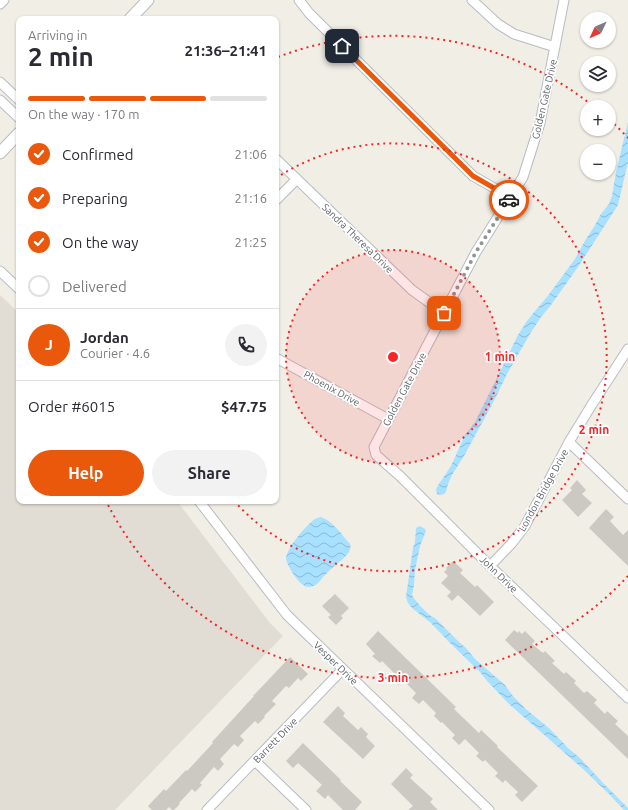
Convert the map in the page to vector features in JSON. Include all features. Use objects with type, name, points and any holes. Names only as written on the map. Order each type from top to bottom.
[{"type":"street","points":[[0,4],[4,0]]},
{"type":"street","points":[[134,16],[148,0]]},
{"type":"street","points":[[299,0],[309,13],[473,176],[510,197]]},
{"type":"street","points":[[472,0],[498,24],[514,34],[555,47]]},
{"type":"street","name":"Golden Gate Drive","points":[[374,447],[476,252],[523,177],[540,123],[564,0]]},
{"type":"street","points":[[0,82],[16,97]]},
{"type":"street","points":[[0,100],[16,115]]},
{"type":"street","points":[[0,153],[16,136]]},
{"type":"street","name":"Sandra Theresa Drive","points":[[279,161],[412,290],[444,313]]},
{"type":"street","points":[[279,197],[297,178]]},
{"type":"street","points":[[0,271],[16,286]]},
{"type":"street","name":"London Bridge Drive","points":[[490,566],[512,543],[525,526],[569,442],[628,349]]},
{"type":"street","name":"Phoenix Drive","points":[[279,360],[388,419]]},
{"type":"street","points":[[569,442],[628,499]]},
{"type":"street","name":"John Drive","points":[[374,447],[376,455],[400,476],[490,566],[628,698]]},
{"type":"street","name":"Vesper Drive","points":[[201,504],[280,608],[489,810]]},
{"type":"street","name":"Barrett Drive","points":[[207,810],[343,669]]},
{"type":"street","points":[[255,761],[306,810]]},
{"type":"shaded area","points":[[0,295],[16,310],[16,504],[179,504],[270,623],[283,636],[115,810],[0,810]]},
{"type":"water","points":[[628,122],[628,162],[618,205],[578,267],[530,334],[464,456],[452,475],[446,492],[441,495],[437,494],[436,489],[451,466],[465,435],[475,422],[518,335],[575,259],[601,214],[609,204],[615,180],[616,180],[616,172]]},
{"type":"water","points":[[321,517],[337,528],[351,547],[345,557],[318,583],[312,587],[307,587],[304,586],[295,576],[286,558],[293,543],[302,531],[315,519]]},
{"type":"water","points":[[420,526],[426,531],[420,546],[415,570],[412,595],[414,598],[432,617],[435,618],[466,648],[475,659],[505,685],[513,696],[527,710],[550,729],[579,757],[628,808],[628,810],[623,809],[583,769],[509,704],[480,672],[431,623],[408,603],[406,597],[416,528]]},
{"type":"building","points":[[577,480],[586,490],[582,494],[592,503],[578,517],[562,500],[572,490],[570,488]]},
{"type":"building","points":[[606,509],[614,517],[610,521],[623,535],[628,530],[628,566],[589,528]]},
{"type":"building","points":[[453,561],[463,570],[460,573],[475,587],[477,585],[494,602],[480,616],[458,595],[452,601],[447,596],[451,592],[441,583],[448,576],[444,572],[447,569],[446,568]]},
{"type":"building","points":[[335,594],[349,608],[341,616],[343,618],[336,625],[328,617],[331,615],[322,606]]},
{"type":"building","points":[[514,630],[518,633],[519,631],[522,634],[525,631],[535,641],[532,644],[543,653],[545,651],[555,661],[552,663],[564,674],[566,672],[576,681],[574,683],[584,693],[587,691],[597,700],[594,703],[605,714],[607,711],[618,721],[615,724],[628,736],[628,759],[505,640]]},
{"type":"building","points":[[378,631],[456,707],[454,709],[479,733],[481,730],[538,786],[522,802],[515,795],[518,792],[505,780],[503,783],[495,776],[498,773],[485,760],[483,762],[476,756],[479,753],[465,739],[459,745],[452,738],[455,735],[434,716],[436,713],[423,700],[419,704],[412,698],[416,693],[403,680],[398,685],[391,678],[395,674],[382,661],[380,663],[372,656],[375,654],[366,644]]},
{"type":"building","points":[[290,657],[308,674],[301,681],[298,678],[289,688],[286,686],[272,701],[276,704],[264,716],[265,717],[258,724],[255,721],[240,736],[244,740],[238,747],[234,744],[220,759],[224,764],[218,771],[214,767],[200,783],[202,785],[195,792],[192,789],[174,810],[169,807],[166,810],[152,810],[148,806],[164,789],[166,791],[186,770],[187,771],[253,696]]},
{"type":"building","points":[[338,706],[345,713],[343,716],[358,730],[361,727],[368,734],[366,737],[375,746],[363,759],[323,722]]},
{"type":"building","points":[[303,743],[362,802],[355,810],[343,810],[328,795],[325,799],[316,791],[322,785],[298,763],[293,768],[286,761]]},
{"type":"building","points":[[406,768],[413,775],[410,778],[433,799],[430,802],[438,810],[408,810],[413,806],[391,784]]},
{"type":"way so far","points":[[444,313],[476,252],[509,200]]},
{"type":"route","points":[[342,46],[473,176],[510,197],[509,200]]}]
